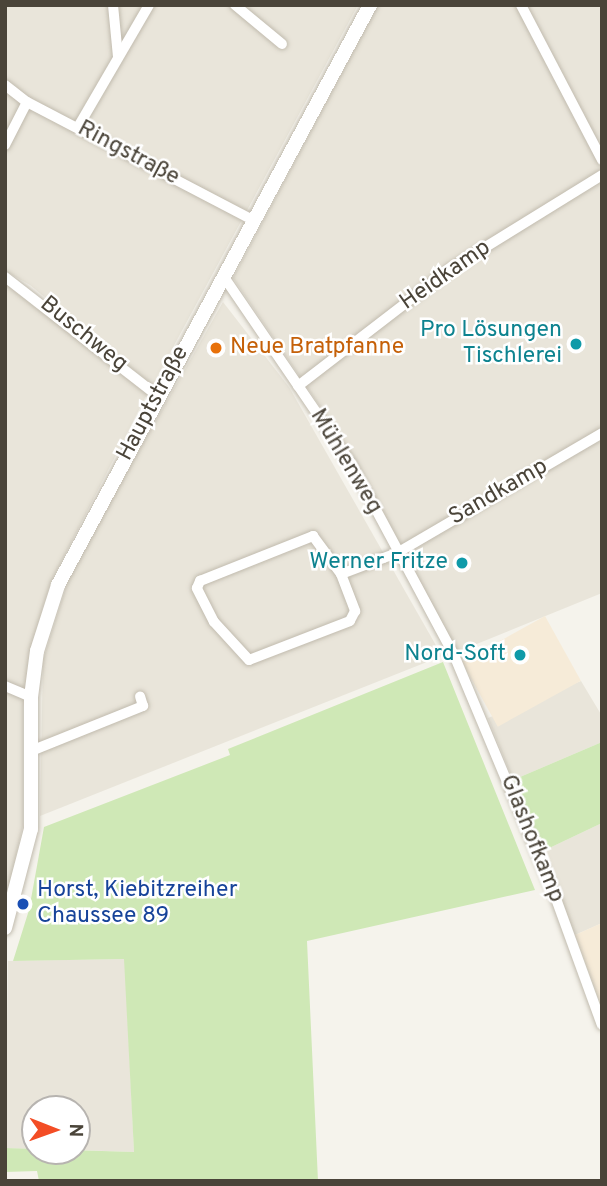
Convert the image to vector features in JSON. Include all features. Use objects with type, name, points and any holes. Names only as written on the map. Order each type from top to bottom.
[{"type":"street","points":[[113,5],[118,57]]},
{"type":"street","points":[[78,127],[149,5]]},
{"type":"street","points":[[235,5],[282,44]]},
{"type":"street","name":"Hauptstraße","points":[[5,928],[31,829],[31,697],[37,651],[58,585],[370,5]]},
{"type":"street","points":[[521,5],[602,160]]},
{"type":"street","name":"Ringstraße","points":[[5,85],[27,102],[253,220]]},
{"type":"street","points":[[5,145],[27,102]]},
{"type":"street","name":"Heidkamp","points":[[298,386],[450,270],[602,176]]},
{"type":"street","name":"Buschweg","points":[[5,277],[158,396]]},
{"type":"street","name":"Mühlenweg","points":[[224,277],[351,463],[454,655]]},
{"type":"street","name":"Sandkamp","points":[[341,574],[397,553],[602,433]]},
{"type":"street","points":[[313,536],[341,574],[355,611],[350,621],[249,660],[214,622],[197,588],[200,581],[313,536]]},
{"type":"street","name":"Glashofkamp","points":[[454,655],[555,896],[602,1025]]},
{"type":"street","points":[[5,686],[31,697]]},
{"type":"street","points":[[31,751],[143,706],[140,696]]},
{"type":"shaded area","points":[[5,5],[358,5],[152,386],[30,285],[5,271]]},
{"type":"shaded area","points":[[378,5],[602,5],[602,593],[457,652],[356,460],[233,278]]},
{"type":"shaded area","points":[[5,282],[26,293],[147,394],[51,582],[30,650],[23,708],[23,825],[5,905]]},
{"type":"shaded area","points":[[223,302],[289,387],[442,656],[40,816],[43,660],[71,571]]},
{"type":"shaded area","points":[[545,616],[581,681],[498,727],[462,662]]},
{"type":"shaded area","points":[[581,681],[602,716],[602,742],[513,780],[488,718]]},
{"type":"shaded area","points":[[602,823],[602,923],[575,935],[543,851]]},
{"type":"shaded area","points":[[602,923],[602,1008],[575,935]]},
{"type":"shaded area","points":[[125,959],[134,1152],[91,1150],[91,1095],[21,1095],[21,1149],[5,1148],[8,961]]},
{"type":"green space","points":[[443,662],[535,890],[307,941],[318,1181],[39,1181],[37,1171],[5,1172],[5,1148],[21,1148],[21,1165],[91,1165],[91,1151],[134,1152],[124,959],[13,961],[29,910],[44,827],[230,755],[228,749]]},
{"type":"green space","points":[[602,742],[602,823],[543,851],[513,780]]},
{"type":"place","name":"Pro Lösungen Tischlerei","points":[[576,344]]},
{"type":"place","name":"Neue Bratpfanne","points":[[216,348]]},
{"type":"place","name":"Werner Fritze","points":[[462,563]]},
{"type":"place","name":"Nord-Soft","points":[[520,655]]},
{"type":"place","name":"Horst, Kiebitzreiher Chaussee 89","points":[[23,904]]}]
